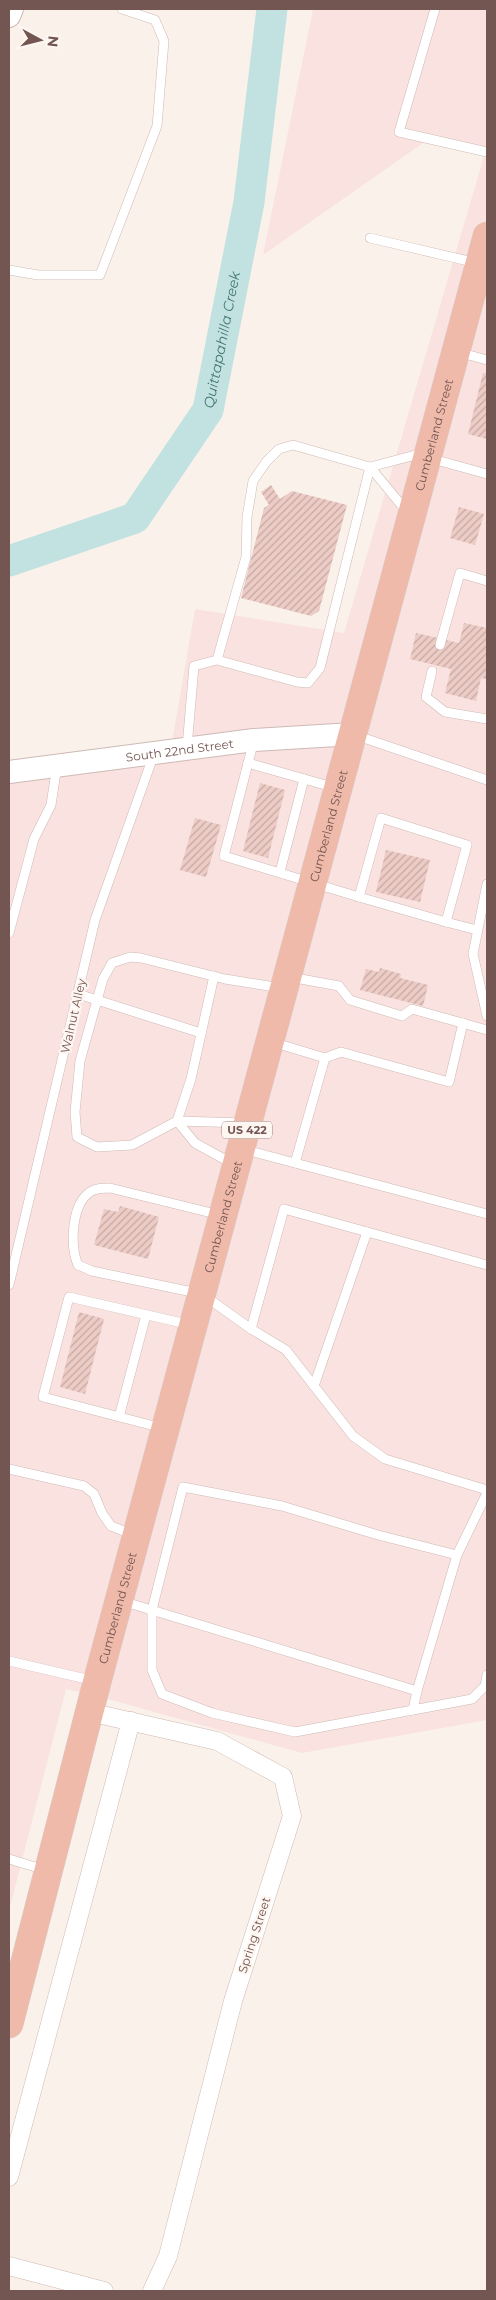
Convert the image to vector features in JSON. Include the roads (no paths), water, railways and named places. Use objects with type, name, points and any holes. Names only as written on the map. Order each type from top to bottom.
[{"type":"highway","name":"Cumberland Street","points":[[9,2024],[97,1682],[487,236]]},
{"type":"street","points":[[9,16],[12,9]]},
{"type":"street","name":"South 22nd Street","points":[[9,772],[254,740],[353,734]]},
{"type":"street","name":"Spring Street","points":[[89,1712],[217,1741],[283,1776],[292,1816],[233,2000],[168,2256],[152,2291]]},
{"type":"street","points":[[9,2177],[131,1721]]},
{"type":"street","points":[[9,2266],[104,2291]]},
{"type":"lane","points":[[9,270],[38,275],[100,275],[157,126],[164,41],[155,20],[122,9]]},
{"type":"lane","points":[[434,9],[399,132],[487,152]]},
{"type":"lane","points":[[370,238],[480,263]]},
{"type":"lane","points":[[456,352],[487,360]]},
{"type":"lane","points":[[217,660],[246,557],[247,518],[253,481],[266,462],[279,449],[293,445],[370,467],[427,454],[487,474]]},
{"type":"lane","points":[[370,467],[410,516]]},
{"type":"lane","points":[[187,748],[194,666],[217,660],[297,682],[308,683],[320,668],[370,467]]},
{"type":"lane","points":[[440,645],[460,573],[487,581]]},
{"type":"lane","points":[[432,671],[426,697],[445,712],[487,719]]},
{"type":"lane","points":[[353,734],[487,780]]},
{"type":"lane","points":[[254,740],[224,856],[477,930]]},
{"type":"lane","name":"Walnut Alley","points":[[9,1285],[95,920],[155,752]]},
{"type":"lane","points":[[248,763],[338,788]]},
{"type":"lane","points":[[9,933],[34,840],[51,805],[57,765]]},
{"type":"lane","points":[[280,872],[304,779]]},
{"type":"lane","points":[[359,897],[381,818],[467,845],[446,922]]},
{"type":"lane","points":[[487,884],[473,954],[487,1016]]},
{"type":"lane","points":[[214,976],[191,1079],[177,1121],[132,1144],[97,1147],[77,1137],[75,1112],[80,1062],[97,999],[103,979],[112,963],[130,957],[214,976],[339,986],[350,1000],[402,1016],[412,1009],[487,1030]]},
{"type":"lane","points":[[78,994],[201,1033]]},
{"type":"lane","points":[[270,1041],[325,1058],[341,1052],[449,1082],[463,1023]]},
{"type":"lane","points":[[295,1163],[325,1058]]},
{"type":"lane","points":[[177,1121],[295,1163],[487,1214]]},
{"type":"lane","points":[[177,1121],[195,1143],[243,1146]]},
{"type":"lane","points":[[224,1216],[110,1188],[91,1191],[81,1200],[77,1212],[73,1254],[78,1265],[113,1276],[202,1294],[250,1329],[286,1350],[353,1436],[385,1459],[487,1492],[457,1554],[413,1710]]},
{"type":"lane","points":[[250,1329],[284,1209],[487,1265]]},
{"type":"lane","points":[[314,1386],[367,1232]]},
{"type":"lane","points":[[166,1429],[43,1397],[70,1297],[194,1326]]},
{"type":"lane","points":[[119,1417],[146,1315]]},
{"type":"lane","points":[[9,1469],[84,1486],[94,1494],[102,1513],[111,1526],[137,1536]]},
{"type":"lane","points":[[457,1554],[378,1535],[282,1506],[183,1487],[152,1610],[152,1670],[162,1694],[212,1713],[295,1732],[472,1699],[485,1686],[487,1676]]},
{"type":"lane","points":[[120,1600],[417,1691]]},
{"type":"lane","points":[[9,1661],[97,1682]]},
{"type":"lane","points":[[9,1859],[47,1871]]},
{"type":"waterway","name":"Quittapahilla Creek","points":[[9,561],[135,518],[208,410],[249,202],[272,9]]}]
